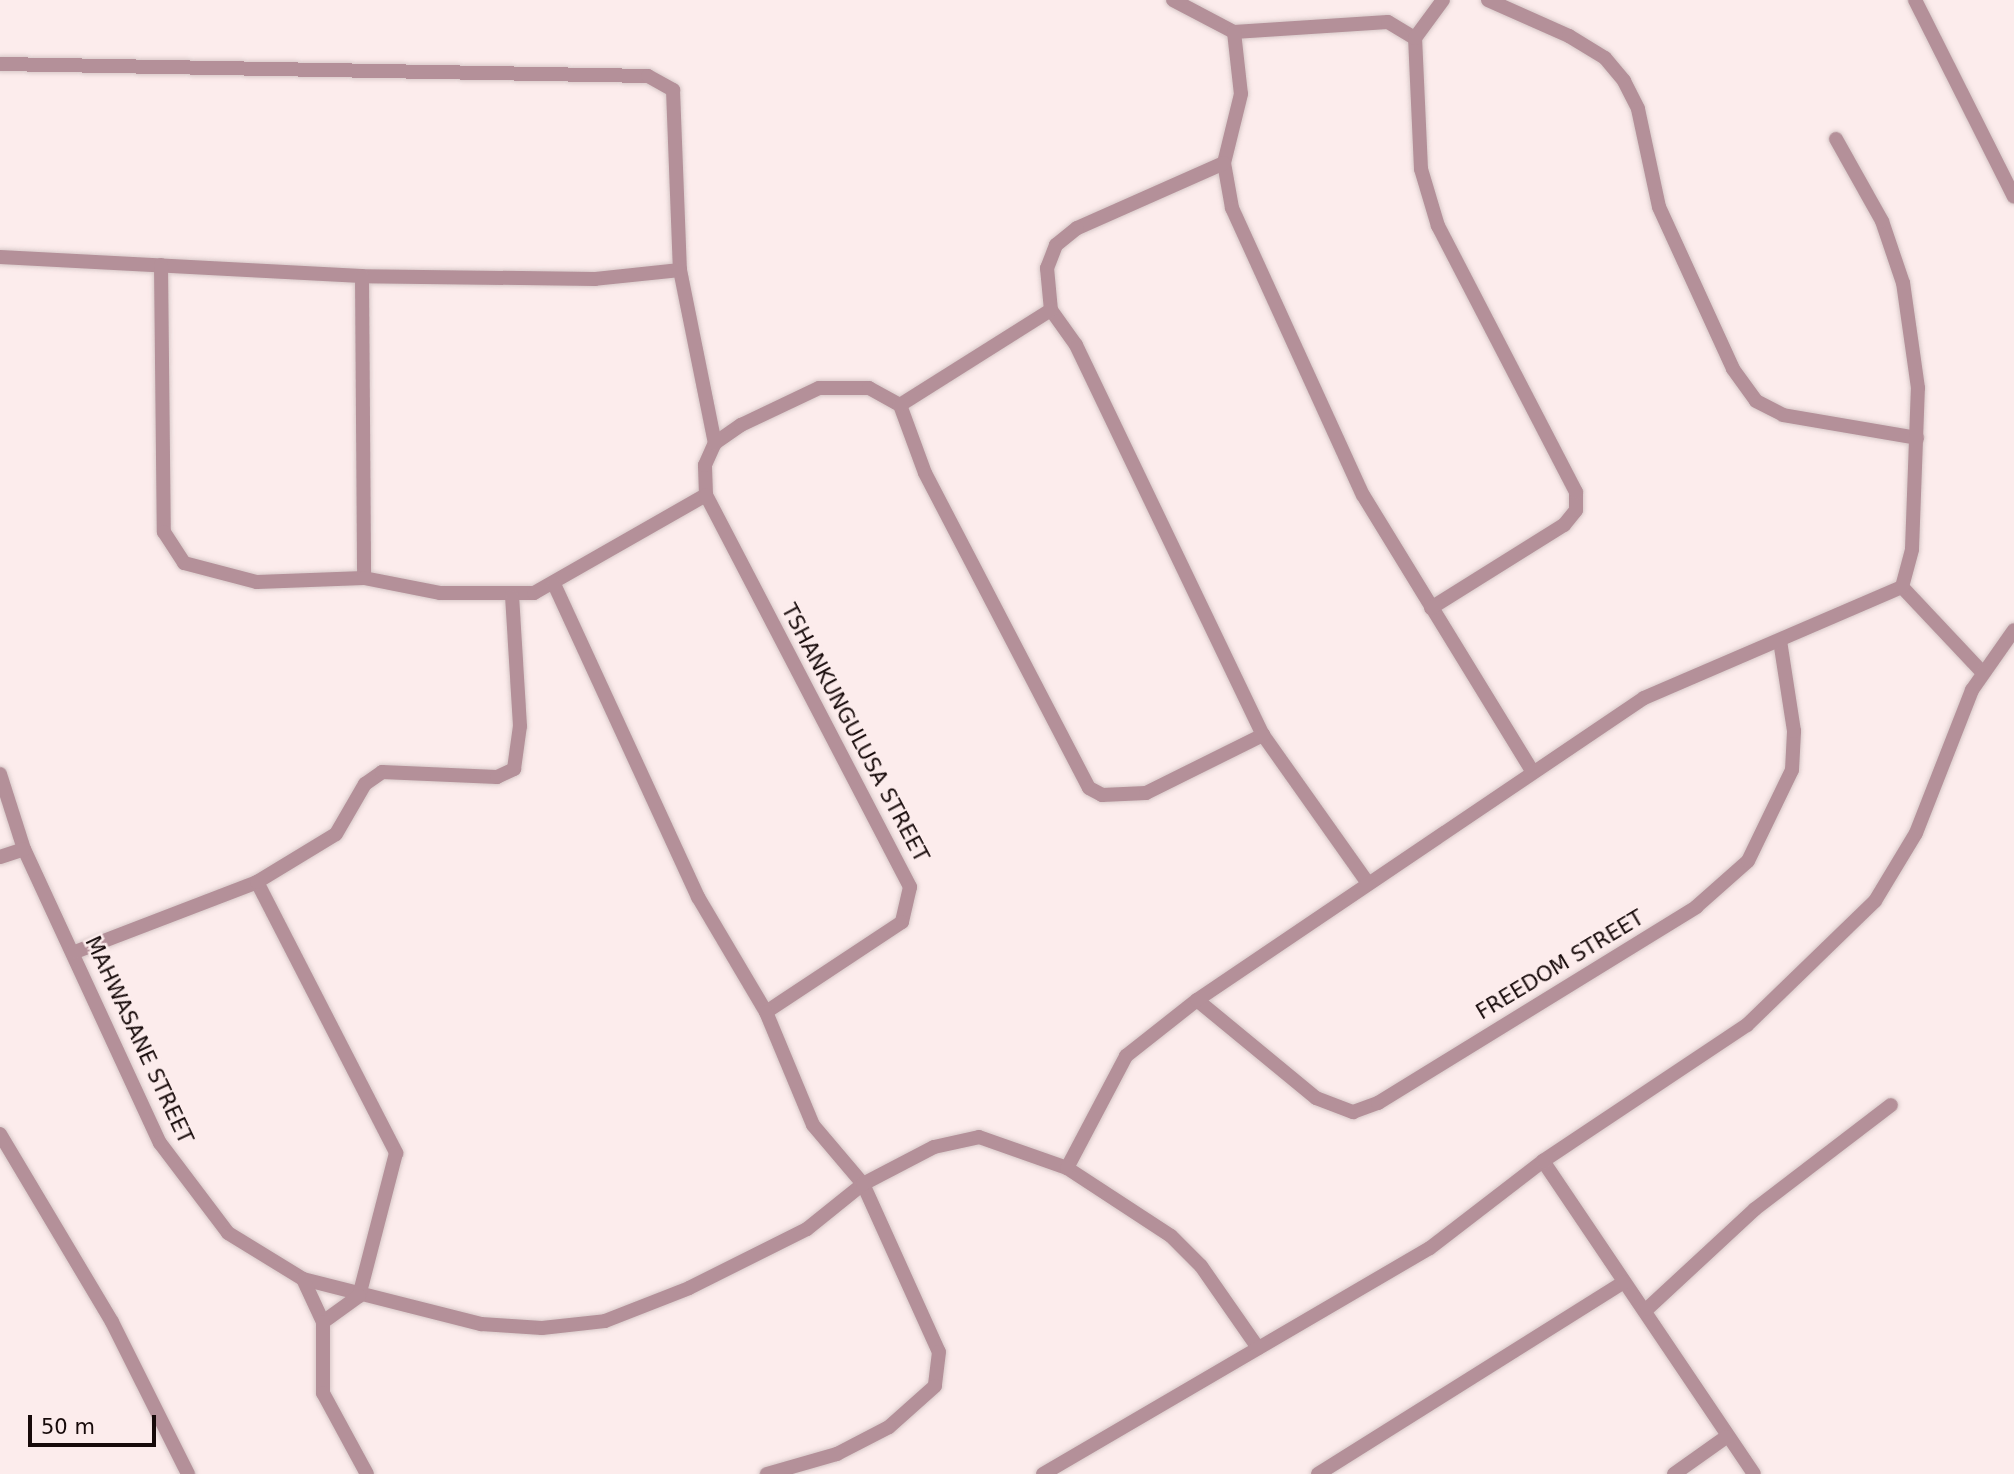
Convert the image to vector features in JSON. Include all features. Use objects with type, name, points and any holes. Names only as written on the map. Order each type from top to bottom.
[{"type":"street","points":[[1173,0],[1234,32],[1388,22],[1415,38]]},
{"type":"street","points":[[1431,608],[1564,526],[1576,510],[1576,492],[1438,226],[1421,169],[1415,38],[1443,0]]},
{"type":"street","points":[[1488,0],[1569,36],[1605,58],[1624,81],[1638,109],[1659,207],[1733,369],[1756,401],[1783,415],[1917,438]]},
{"type":"street","points":[[1916,0],[2014,197]]},
{"type":"street","points":[[1234,32],[1241,94],[1224,163],[1232,208],[1325,418],[1431,608],[1532,771]]},
{"type":"street","points":[[0,64],[649,76],[673,90],[680,270],[715,443],[705,465],[706,495],[554,584],[512,597],[440,593],[365,578],[257,582],[184,563],[164,532],[161,265]]},
{"type":"street","points":[[1836,139],[1882,221],[1903,283],[1918,388],[1912,550],[1902,587]]},
{"type":"street","points":[[1224,163],[1077,228],[1056,245],[1047,268],[1051,310],[1076,345],[1264,735],[1367,882]]},
{"type":"street","points":[[0,257],[362,276],[595,279],[680,270]]},
{"type":"street","points":[[362,276],[365,578]]},
{"type":"street","points":[[900,405],[1051,310]]},
{"type":"street","points":[[715,443],[820,388],[869,388],[900,405],[925,473],[1089,788],[1102,796],[1146,793],[1264,735]]},
{"type":"street","name":"TSHANKUNGULUSA STREET","points":[[706,495],[904,864],[910,887],[902,922],[765,1012]]},
{"type":"street","points":[[554,584],[698,897],[765,1012],[813,1125],[863,1184],[939,1352],[935,1386],[889,1427],[837,1454],[767,1474]]},
{"type":"street","points":[[1067,1168],[1126,1056],[1197,1000],[1367,882],[1644,698],[1902,587]]},
{"type":"street","points":[[1902,587],[1983,673]]},
{"type":"street","points":[[75,951],[257,882],[336,834],[365,784],[382,772],[496,777],[514,769],[520,726],[512,597]]},
{"type":"street","points":[[1043,1474],[1430,1248],[1542,1161],[1747,1025],[1875,901],[1916,833],[1947,739],[1983,673],[2014,630]]},
{"type":"street","name":"FREEDOM STREET","points":[[1197,1000],[1316,1098],[1353,1112],[1378,1103],[1696,907],[1748,861],[1792,770],[1794,731],[1780,640]]},
{"type":"street","name":"MAHWASANE STREET","points":[[0,774],[24,849],[75,951],[160,1143],[207,1213],[261,1256],[303,1279],[359,1296],[481,1324],[542,1328],[605,1321],[689,1289],[807,1229],[863,1184],[952,1138],[979,1137],[1067,1168],[1171,1236],[1201,1266],[1258,1348]]},
{"type":"street","points":[[0,857],[24,849]]},
{"type":"street","points":[[257,882],[396,1153],[359,1296],[323,1322]]},
{"type":"street","points":[[1647,1310],[1755,1209],[1891,1105]]},
{"type":"street","points":[[0,1135],[112,1322],[188,1474]]},
{"type":"street","points":[[1542,1161],[1624,1282],[1647,1310],[1726,1437],[1754,1474]]},
{"type":"street","points":[[303,1279],[323,1322],[323,1393],[367,1474]]},
{"type":"street","points":[[1318,1474],[1624,1282]]},
{"type":"street","points":[[1674,1474],[1726,1437]]}]
